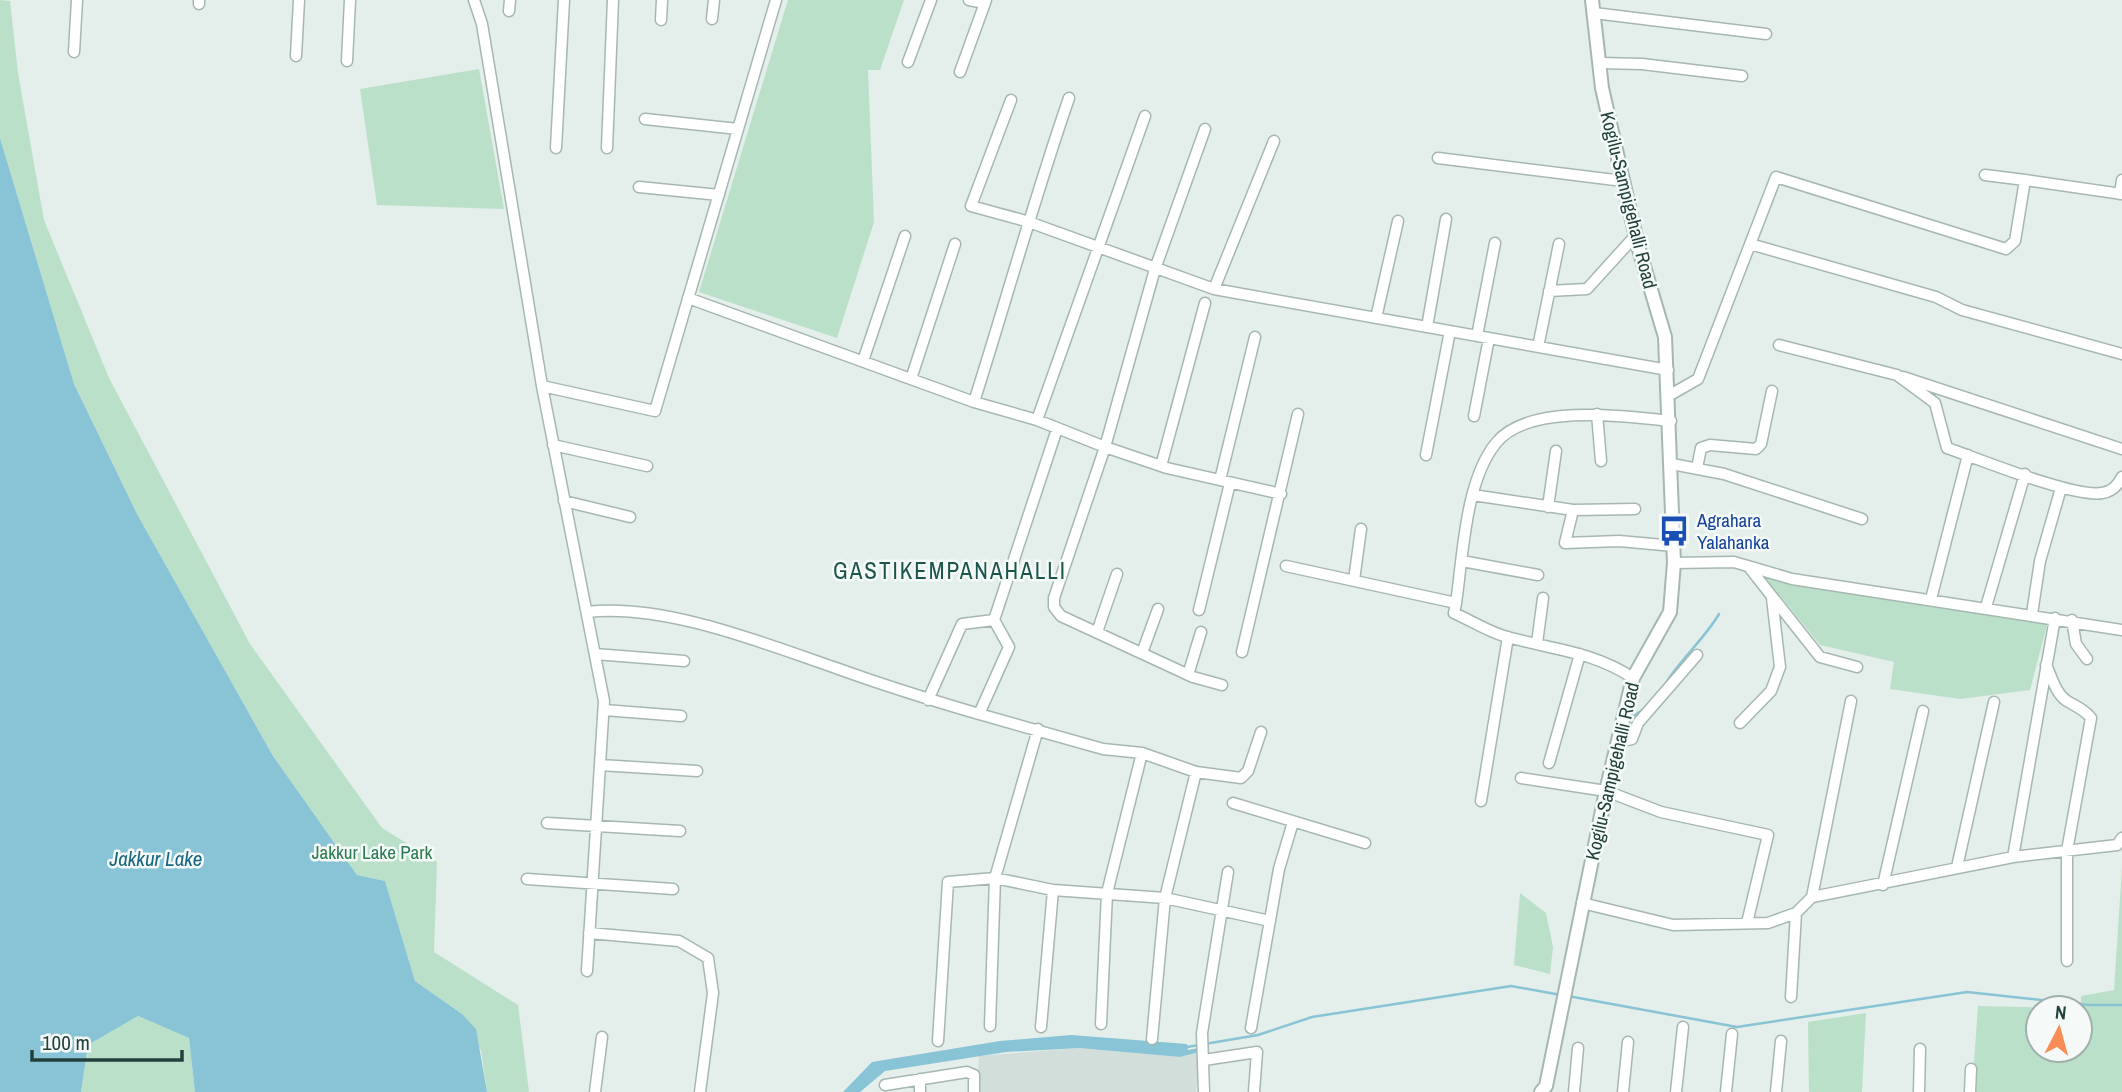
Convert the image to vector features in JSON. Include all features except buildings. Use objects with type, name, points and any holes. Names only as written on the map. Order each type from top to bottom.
[{"type":"street","points":[[74,52],[77,0]]},
{"type":"street","points":[[296,56],[299,0]]},
{"type":"street","points":[[348,61],[350,0]]},
{"type":"street","points":[[474,0],[482,24],[542,386],[604,710],[587,971]]},
{"type":"street","points":[[556,148],[564,0]]},
{"type":"street","points":[[607,148],[613,0]]},
{"type":"street","points":[[661,20],[662,0]]},
{"type":"street","points":[[712,19],[713,0]]},
{"type":"street","points":[[542,386],[655,411],[776,0]]},
{"type":"street","points":[[908,62],[931,0]]},
{"type":"street","points":[[960,72],[985,2],[969,0]]},
{"type":"street","points":[[1593,6],[1766,34]]},
{"type":"street","name":"Kogilu-Sampigehalli Road","points":[[1541,1092],[1546,1086],[1582,903],[1633,678],[1670,612],[1674,562],[1670,395],[1665,337],[1635,236],[1623,181],[1599,63],[1593,6]]},
{"type":"street","points":[[1599,63],[1642,64],[1742,76]]},
{"type":"street","points":[[974,402],[1019,259],[1026,222],[1069,98]]},
{"type":"street","points":[[1011,100],[971,206],[1026,222],[1214,289],[1668,370]]},
{"type":"street","points":[[1037,421],[1145,116]]},
{"type":"street","points":[[645,119],[738,129]]},
{"type":"street","points":[[1205,129],[1155,269],[1105,447],[1054,598],[1054,607],[1061,616],[1188,674],[1222,685]]},
{"type":"street","points":[[1214,289],[1274,141]]},
{"type":"street","points":[[1438,158],[1623,181]]},
{"type":"street","points":[[1985,175],[2121,194],[2122,180]]},
{"type":"street","points":[[1670,395],[1698,379],[1776,177],[2006,249],[2015,242],[2025,180]]},
{"type":"street","points":[[639,187],[719,195]]},
{"type":"street","points":[[1427,327],[1446,219]]},
{"type":"street","points":[[1376,318],[1398,221]]},
{"type":"street","points":[[863,361],[905,236]]},
{"type":"street","points":[[1549,291],[1587,289],[1635,236]]},
{"type":"street","points":[[1477,336],[1495,243]]},
{"type":"street","points":[[911,379],[955,244]]},
{"type":"street","points":[[1538,347],[1559,244]]},
{"type":"street","points":[[1750,244],[1936,298],[1962,310],[2122,354]]},
{"type":"street","points":[[688,298],[974,402],[1037,421],[1161,466],[1281,494]]},
{"type":"street","points":[[1161,466],[1205,303]]},
{"type":"street","points":[[1426,455],[1450,331]]},
{"type":"street","points":[[1199,610],[1255,337]]},
{"type":"street","points":[[1474,416],[1489,338]]},
{"type":"street","points":[[1779,345],[1961,393],[2122,449]]},
{"type":"street","points":[[1896,375],[1935,403],[1947,448],[2061,488],[2102,493],[2118,486],[2122,477]]},
{"type":"street","points":[[1698,468],[1701,448],[1710,445],[1756,449],[1761,444],[1772,391]]},
{"type":"street","points":[[1242,652],[1281,494],[1287,451],[1298,414]]},
{"type":"street","points":[[1633,678],[1611,663],[1508,637],[1454,612],[1455,603],[1476,480],[1496,442],[1525,422],[1597,414],[1671,422]]},
{"type":"street","points":[[1597,414],[1601,461]]},
{"type":"street","points":[[979,714],[1009,647],[994,620],[1057,429]]},
{"type":"street","points":[[553,445],[647,466]]},
{"type":"street","points":[[1548,507],[1556,451]]},
{"type":"street","points":[[1931,599],[1968,455]]},
{"type":"street","points":[[1672,464],[1724,474],[1862,519]]},
{"type":"street","points":[[1986,607],[2025,474]]},
{"type":"street","points":[[2032,614],[2040,561],[2061,488]]},
{"type":"street","points":[[1473,495],[1573,510],[1635,509]]},
{"type":"street","points":[[564,501],[630,517]]},
{"type":"street","points":[[1573,510],[1565,543],[1619,541],[1674,546]]},
{"type":"street","points":[[1354,580],[1361,529]]},
{"type":"street","points":[[1462,561],[1538,575]]},
{"type":"street","points":[[1674,562],[1734,562],[1793,579],[2072,620],[2122,630]]},
{"type":"street","points":[[1286,566],[1455,603]]},
{"type":"street","points":[[1748,566],[1820,657],[1857,667]]},
{"type":"street","points":[[1097,632],[1117,574]]},
{"type":"street","points":[[1740,723],[1773,688],[1780,667],[1772,597]]},
{"type":"street","points":[[1537,643],[1543,598]]},
{"type":"street","points":[[587,612],[614,609],[726,629],[928,700],[1103,748],[1142,753],[1196,772],[1241,778],[1248,771],[1261,732]]},
{"type":"street","points":[[1142,653],[1158,609]]},
{"type":"street","points":[[2013,857],[2055,618]]},
{"type":"street","points":[[928,700],[962,624],[994,620]]},
{"type":"street","points":[[2072,620],[2076,644],[2087,659]]},
{"type":"street","points":[[1188,674],[1200,632]]},
{"type":"street","points":[[1481,801],[1508,637]]},
{"type":"street","points":[[595,654],[684,661]]},
{"type":"street","points":[[1549,763],[1580,654]]},
{"type":"street","points":[[1618,742],[1632,739],[1637,723],[1697,655]]},
{"type":"street","points":[[2046,665],[2057,691],[2084,710],[2091,719],[2067,851],[2067,961]]},
{"type":"street","points":[[1582,903],[1673,925],[1768,922],[1796,913],[1812,897],[1851,701]]},
{"type":"street","points":[[1957,867],[1994,702]]},
{"type":"street","points":[[604,710],[681,716]]},
{"type":"street","points":[[1883,885],[1923,711]]},
{"type":"street","points":[[990,1027],[995,878],[1038,729]]},
{"type":"street","points":[[1101,1024],[1107,893],[1142,753]]},
{"type":"street","points":[[600,765],[697,771]]},
{"type":"street","points":[[1152,1039],[1165,898],[1196,772]]},
{"type":"street","points":[[1521,778],[1606,791],[1661,812],[1768,835],[1747,923]]},
{"type":"street","points":[[1233,803],[1365,843]]},
{"type":"street","points":[[1251,1028],[1279,869],[1293,822]]},
{"type":"street","points":[[547,823],[680,831]]},
{"type":"street","points":[[1812,897],[2013,857],[2117,845],[2122,838]]},
{"type":"street","points":[[1204,1092],[1202,1033],[1228,872]]},
{"type":"street","points":[[938,1041],[948,882],[995,878],[1053,890],[1165,898],[1270,921]]},
{"type":"street","points":[[527,879],[673,889]]},
{"type":"street","points":[[1041,1027],[1053,890]]},
{"type":"street","points":[[1791,997],[1796,913]]},
{"type":"street","points":[[589,933],[679,941],[708,958],[713,993],[700,1092]]},
{"type":"street","points":[[1676,1092],[1683,1027]]},
{"type":"street","points":[[1726,1092],[1732,1034]]},
{"type":"street","points":[[595,1092],[603,1037]]},
{"type":"street","points":[[1776,1092],[1781,1041]]},
{"type":"street","points":[[1623,1092],[1628,1042]]},
{"type":"street","points":[[1574,1092],[1578,1048]]},
{"type":"street","points":[[1919,1092],[1920,1049]]},
{"type":"street","points":[[1204,1060],[1257,1052],[1254,1092]]},
{"type":"street","points":[[1970,1092],[1971,1069]]},
{"type":"street","points":[[885,1084],[971,1072],[975,1081],[974,1092]]},
{"type":"street","points":[[920,1079],[920,1092]]},
{"type":"shaded area","points":[[1079,1048],[1180,1057],[1199,1052],[1196,1092],[977,1092],[979,1056]]},
{"type":"green space","name":"Jakkur Lake Park","points":[[0,0],[10,1],[18,73],[44,220],[109,378],[250,644],[382,828],[437,862],[434,952],[518,1005],[529,1092],[487,1092],[481,1051],[462,1014],[415,981],[385,881],[357,875],[273,756],[137,514],[74,384],[0,138]]},
{"type":"green space","points":[[788,0],[904,0],[880,70],[868,70],[874,222],[837,338],[699,292]]},
{"type":"green space","points":[[479,69],[504,209],[377,205],[360,89]]},
{"type":"green space","points":[[1764,576],[2048,621],[2030,690],[1960,699],[1890,689],[1894,662],[1820,645]]},
{"type":"green space","points":[[2122,868],[2122,1092],[1972,1092],[1978,1006],[2024,1007],[2024,1064],[2094,1064],[2092,994],[2114,990]]},
{"type":"green space","points":[[1520,893],[1546,913],[1553,947],[1550,974],[1514,965]]},
{"type":"green space","points":[[1866,1013],[1862,1092],[1809,1092],[1808,1022]]},
{"type":"green space","points":[[138,1016],[189,1038],[195,1092],[81,1092],[88,1045]]},
{"type":"water","name":"Jakkur Lake","points":[[0,138],[74,384],[137,514],[273,756],[357,875],[385,881],[415,981],[462,1014],[476,1029],[487,1092],[195,1092],[189,1038],[138,1016],[88,1045],[81,1092],[0,1092]]},
{"type":"water","points":[[1071,1035],[1187,1044],[1188,1050],[1198,1048],[1199,1052],[1180,1057],[1079,1048],[1006,1052],[885,1071],[860,1092],[843,1092],[872,1062],[1000,1041]]},
{"type":"waterway","points":[[1664,686],[1719,614]]},
{"type":"waterway","points":[[1629,719],[1644,709]]},
{"type":"waterway","points":[[1614,790],[1623,746]]},
{"type":"waterway","points":[[1593,886],[1612,797]]},
{"type":"waterway","points":[[1187,1047],[1258,1035],[1312,1017],[1511,986],[1561,995]]},
{"type":"waterway","points":[[1568,996],[1737,1027],[1967,992],[2089,1005],[2122,1005]]},
{"type":"place","name":"Agrahara Yalahanka","points":[[1674,531]]},
{"type":"district","name":"GASTIKEMPANAHALLI","points":[[950,571]]}]
